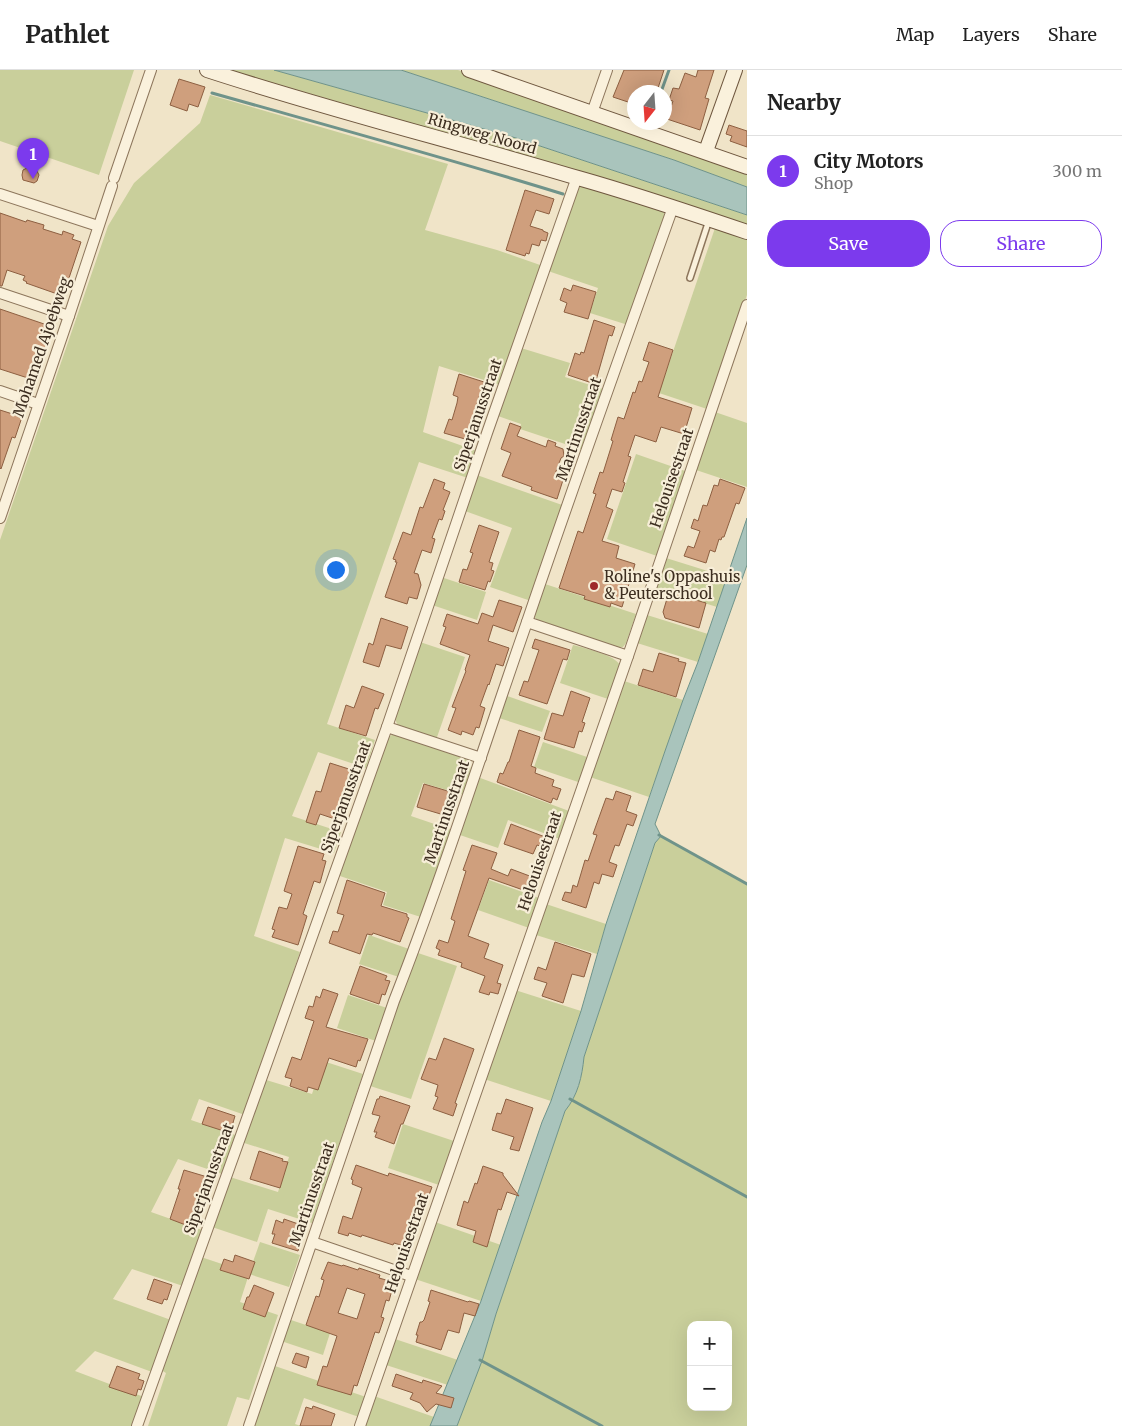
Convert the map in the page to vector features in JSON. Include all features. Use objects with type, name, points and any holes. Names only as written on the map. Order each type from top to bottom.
[{"type":"street","name":"Mohamed Ajoebweg","points":[[0,518],[4,492],[69,316],[151,70]]},
{"type":"street","name":"Ringweg Noord","points":[[209,70],[438,139],[577,178],[747,232]]},
{"type":"street","points":[[469,70],[491,73],[592,113],[706,151],[747,167]]},
{"type":"street","points":[[592,113],[607,70]]},
{"type":"street","points":[[706,151],[736,70]]},
{"type":"street","name":"Siperjanusstraat","points":[[137,1426],[387,727],[487,433],[577,178]]},
{"type":"street","points":[[0,194],[98,226]]},
{"type":"street","name":"Martinusstraat","points":[[249,1426],[394,1001],[421,932],[482,758],[526,622],[673,207]]},
{"type":"street","points":[[0,294],[69,316]]},
{"type":"street","name":"Helouisestraat","points":[[360,1426],[628,656],[747,305]]},
{"type":"street","points":[[0,391],[38,404]]},
{"type":"street","points":[[526,622],[628,656]]},
{"type":"street","points":[[387,727],[482,758]]},
{"type":"street","points":[[312,1242],[411,1276]]},
{"type":"lane","points":[[690,278],[709,219]]},
{"type":"green space","points":[[0,70],[134,70],[99,175],[0,141]]},
{"type":"green space","points":[[229,70],[274,70],[516,138],[747,215],[747,226],[441,132]]},
{"type":"green space","points":[[401,70],[458,70],[497,83],[747,171],[747,187],[674,160]]},
{"type":"green space","points":[[210,95],[448,164],[425,230],[497,250],[543,266],[500,385],[439,366],[423,432],[477,451],[468,478],[419,462],[327,724],[375,740],[366,768],[318,752],[292,816],[341,832],[334,853],[285,838],[254,936],[300,952],[245,1115],[199,1099],[191,1120],[238,1136],[225,1175],[178,1159],[151,1212],[202,1230],[183,1286],[132,1269],[113,1299],[171,1320],[152,1372],[95,1351],[75,1371],[144,1397],[134,1426],[0,1426],[0,540],[108,226],[134,183],[200,123]]},
{"type":"green space","points":[[584,185],[661,210],[664,213],[665,218],[628,325],[590,313],[598,288],[548,271],[577,190]]},
{"type":"green space","points":[[715,228],[747,240],[747,295],[707,409],[659,393]]},
{"type":"green space","points":[[521,348],[570,363],[565,377],[603,389],[583,450],[520,429],[521,424],[498,416]]},
{"type":"green space","points":[[715,412],[747,423],[747,487],[696,470]]},
{"type":"green space","points":[[636,454],[685,471],[657,556],[607,539]]},
{"type":"green space","points":[[477,475],[565,506],[531,601],[490,587],[512,528],[465,511]]},
{"type":"green space","points":[[666,558],[727,577],[717,607],[656,588]]},
{"type":"green space","points":[[441,577],[486,592],[477,620],[432,605]]},
{"type":"green space","points":[[545,584],[636,614],[623,647],[616,647],[537,620],[534,616]]},
{"type":"green space","points":[[647,615],[708,634],[698,662],[637,643]]},
{"type":"green space","points":[[420,642],[465,657],[436,740],[399,728],[395,719]]},
{"type":"green space","points":[[573,645],[606,655],[617,661],[620,665],[608,699],[560,683]]},
{"type":"green space","points":[[624,681],[683,700],[649,797],[590,777]]},
{"type":"green space","points":[[507,696],[550,711],[542,732],[499,718]]},
{"type":"green space","points":[[393,734],[398,734],[465,758],[471,771],[464,795],[423,783],[411,816],[452,830],[424,918],[383,905],[387,892],[337,875],[388,738]]},
{"type":"green space","points":[[543,742],[590,758],[581,783],[534,767]]},
{"type":"green space","points":[[475,776],[569,811],[560,839],[508,820],[498,848],[457,834]]},
{"type":"green space","points":[[661,836],[747,884],[747,1426],[447,1426],[482,1361],[496,1314],[565,1111],[579,1086],[584,1057],[655,843]]},
{"type":"green space","points":[[489,880],[539,898],[529,928],[478,910]]},
{"type":"green space","points":[[546,904],[606,924],[597,954],[536,935]]},
{"type":"green space","points":[[369,935],[409,949],[399,977],[359,964]]},
{"type":"green space","points":[[418,953],[457,966],[411,1099],[367,1085]]},
{"type":"green space","points":[[515,990],[581,1011],[551,1101],[484,1079]]},
{"type":"green space","points":[[348,995],[387,1008],[376,1041],[337,1028]]},
{"type":"green space","points":[[323,1061],[363,1074],[312,1223],[268,1209],[257,1242],[212,1227],[230,1177],[278,1192],[289,1157],[241,1142],[263,1079],[312,1094]]},
{"type":"green space","points":[[403,1124],[454,1141],[439,1185],[388,1168]]},
{"type":"green space","points":[[435,1222],[501,1245],[481,1301],[415,1279]]},
{"type":"green space","points":[[260,1242],[300,1255],[289,1287],[249,1274],[240,1302],[278,1315],[249,1400],[237,1397],[227,1426],[148,1426],[166,1373],[161,1370],[201,1257],[249,1273]]},
{"type":"green space","points":[[285,1318],[330,1333],[323,1355],[278,1340]]},
{"type":"green space","points":[[395,1339],[458,1360],[448,1385],[386,1365]]},
{"type":"green space","points":[[269,1364],[366,1397],[359,1417],[304,1398],[295,1424],[301,1426],[248,1426]]},
{"type":"green space","points":[[374,1396],[434,1417],[430,1426],[363,1426]]},
{"type":"water","points":[[274,70],[401,70],[674,160],[747,187],[747,215],[516,138]]},
{"type":"water","points":[[747,518],[747,565],[655,824],[661,836],[655,843],[584,1057],[579,1086],[565,1111],[496,1314],[482,1361],[457,1426],[430,1426],[481,1301],[542,1122],[551,1101],[581,1011],[606,924]]},
{"type":"building","points":[[624,70],[664,70],[659,85],[627,85],[627,102],[613,97]]},
{"type":"building","points":[[698,70],[714,70],[705,98],[709,99],[700,130],[672,121],[673,88],[679,89],[685,73],[696,77]]},
{"type":"building","points":[[179,79],[205,87],[198,107],[189,104],[187,111],[170,105]]},
{"type":"building","points":[[729,125],[747,131],[747,147],[730,141],[732,136],[726,134]]},
{"type":"building","points":[[27,168],[37,171],[39,175],[34,183],[23,180],[23,170]]},
{"type":"building","points":[[525,190],[554,199],[549,214],[536,210],[530,226],[548,233],[546,241],[541,240],[539,246],[532,244],[529,254],[526,253],[525,256],[506,250]]},
{"type":"building","points":[[0,213],[26,222],[27,220],[44,225],[43,229],[62,235],[63,231],[74,235],[72,239],[81,242],[63,296],[26,283],[23,280],[25,276],[7,270],[2,286],[0,286]]},
{"type":"building","points":[[573,285],[596,292],[588,319],[564,312],[567,303],[560,300],[564,288],[571,291]]},
{"type":"building","points":[[0,309],[50,326],[48,334],[51,335],[36,378],[32,377],[31,379],[0,369]]},
{"type":"building","points":[[594,320],[615,327],[612,336],[609,335],[595,384],[568,375],[575,353],[580,355],[581,352],[584,353]]},
{"type":"building","points":[[649,342],[673,350],[658,397],[692,408],[684,434],[661,427],[656,442],[635,435],[628,456],[631,457],[623,482],[625,483],[622,492],[612,489],[606,507],[613,510],[602,541],[619,546],[616,558],[635,564],[622,607],[611,603],[610,607],[584,599],[585,596],[559,588],[578,531],[583,533],[596,494],[593,493],[600,472],[603,473],[613,441],[611,440],[618,417],[624,419],[633,392],[635,393],[639,381],[642,382],[649,362],[643,360]]},
{"type":"building","points":[[459,374],[484,382],[470,425],[473,425],[469,436],[466,435],[465,439],[444,433],[449,419],[452,420],[457,403],[458,397],[453,395]]},
{"type":"building","points":[[0,410],[22,417],[15,438],[12,437],[1,469],[0,468]]},
{"type":"building","points":[[510,423],[521,427],[517,436],[546,447],[548,440],[556,443],[555,446],[563,449],[564,456],[561,458],[555,474],[558,475],[557,478],[563,480],[557,499],[531,490],[532,487],[502,476],[511,453],[501,449]]},
{"type":"building","points":[[434,479],[445,483],[443,489],[450,492],[443,510],[445,511],[442,520],[439,519],[432,538],[435,539],[431,553],[422,550],[414,573],[418,574],[421,585],[417,599],[409,597],[407,604],[385,597],[397,562],[393,559],[403,532],[411,535],[420,507],[423,508]]},
{"type":"building","points":[[720,479],[745,488],[739,504],[736,503],[724,537],[721,540],[719,539],[715,552],[710,550],[706,563],[684,556],[688,546],[694,548],[700,531],[691,528],[694,519],[698,521],[703,505],[707,506],[714,485],[718,486]]},
{"type":"building","points":[[479,525],[499,532],[489,562],[493,563],[491,570],[494,571],[485,590],[459,582],[463,569],[467,570],[473,553],[470,552]]},
{"type":"building","points":[[669,592],[706,603],[699,628],[665,618],[663,612]]},
{"type":"building","points":[[499,600],[522,607],[513,632],[493,625],[488,641],[509,648],[503,666],[496,664],[488,684],[480,706],[485,708],[479,728],[476,727],[473,735],[462,731],[461,735],[448,730],[456,708],[452,707],[470,655],[440,644],[446,627],[443,626],[447,614],[478,624],[482,613],[493,617]]},
{"type":"building","points":[[381,618],[408,627],[401,649],[386,645],[379,667],[363,662],[369,643],[373,645]]},
{"type":"building","points":[[535,639],[570,650],[567,660],[563,659],[547,704],[519,695],[524,681],[528,682],[539,650],[532,648]]},
{"type":"building","points":[[659,653],[686,663],[676,697],[638,685],[643,669],[653,672]]},
{"type":"building","points":[[362,686],[384,694],[378,709],[375,708],[366,736],[339,728],[346,705],[354,708]]},
{"type":"building","points":[[571,691],[590,698],[582,722],[585,723],[582,732],[579,731],[574,748],[544,739],[552,713],[563,716]]},
{"type":"building","points":[[519,730],[540,737],[531,766],[536,768],[535,773],[554,780],[552,786],[561,789],[557,800],[553,798],[551,803],[497,782],[500,773],[503,774],[509,762]]},
{"type":"building","points":[[330,763],[355,771],[348,791],[345,790],[335,819],[320,814],[316,825],[306,822],[316,791],[321,792]]},
{"type":"building","points":[[424,784],[451,792],[444,815],[417,807]]},
{"type":"building","points":[[616,791],[631,796],[626,811],[637,815],[633,826],[627,824],[619,846],[615,845],[609,862],[617,865],[613,877],[602,874],[599,884],[594,882],[586,908],[562,900],[565,892],[571,893],[573,885],[577,887],[585,860],[588,861],[597,835],[593,834],[606,798],[613,800]]},
{"type":"building","points":[[511,824],[553,840],[549,849],[537,845],[533,854],[504,844]]},
{"type":"building","points":[[472,845],[497,853],[491,869],[508,876],[511,869],[535,878],[531,886],[528,885],[526,891],[489,878],[468,936],[489,944],[484,958],[503,965],[497,983],[501,984],[498,994],[490,992],[489,995],[479,992],[485,976],[461,967],[462,963],[438,955],[440,950],[436,948],[439,940],[448,943],[455,921],[451,919],[466,871],[463,870]]},
{"type":"building","points":[[298,846],[324,854],[322,860],[326,861],[320,883],[314,881],[303,914],[307,916],[298,945],[272,937],[275,930],[272,929],[279,907],[287,909],[292,894],[284,891]]},
{"type":"building","points":[[347,880],[385,893],[381,906],[407,914],[409,918],[400,942],[373,933],[372,935],[367,934],[360,954],[329,943],[333,931],[338,932],[344,915],[337,913]]},
{"type":"building","points":[[555,942],[591,954],[584,977],[572,974],[563,1003],[542,996],[547,983],[534,979],[538,967],[546,970]]},
{"type":"building","points":[[360,966],[387,976],[385,980],[390,981],[385,995],[382,994],[379,1004],[350,994]]},
{"type":"building","points":[[323,989],[338,994],[326,1027],[368,1039],[356,1067],[329,1058],[318,1090],[308,1087],[307,1092],[290,1086],[292,1079],[285,1077],[292,1057],[301,1060],[314,1021],[305,1018],[309,1006],[313,1007],[316,996],[320,998]]},
{"type":"building","points":[[444,1038],[474,1049],[455,1103],[457,1104],[453,1116],[433,1109],[438,1097],[435,1096],[438,1085],[421,1079],[429,1058],[436,1060]]},
{"type":"building","points":[[380,1096],[410,1106],[394,1144],[375,1137],[377,1132],[374,1132],[380,1116],[372,1114],[377,1099]]},
{"type":"building","points":[[506,1099],[533,1108],[519,1151],[510,1149],[514,1137],[492,1130],[497,1113],[501,1114]]},
{"type":"building","points":[[208,1107],[235,1116],[230,1133],[202,1124]]},
{"type":"building","points":[[259,1151],[288,1162],[280,1188],[250,1179]]},
{"type":"building","points":[[356,1165],[388,1176],[389,1173],[432,1187],[429,1195],[421,1195],[413,1218],[419,1220],[415,1233],[412,1232],[407,1247],[394,1243],[393,1245],[362,1235],[361,1237],[349,1233],[348,1236],[338,1233],[343,1216],[352,1219],[362,1188],[352,1184],[353,1180],[351,1179]]},
{"type":"building","points":[[483,1166],[503,1173],[519,1196],[507,1192],[501,1210],[498,1209],[487,1247],[473,1242],[476,1231],[457,1225],[464,1201],[468,1203]]},
{"type":"building","points":[[184,1170],[214,1179],[208,1198],[201,1196],[191,1227],[170,1219]]},
{"type":"building","points":[[284,1219],[304,1226],[298,1251],[272,1243],[275,1234],[272,1234],[276,1220],[283,1223]]},
{"type":"building","points":[[235,1255],[255,1262],[249,1279],[220,1270],[224,1259],[233,1262]]},
{"type":"building","points":[[328,1262],[358,1270],[359,1268],[380,1275],[379,1278],[386,1280],[392,1290],[389,1301],[386,1300],[381,1317],[384,1318],[379,1333],[375,1332],[357,1386],[354,1385],[351,1395],[317,1385],[323,1366],[327,1367],[337,1336],[306,1325],[316,1296],[319,1297],[324,1280],[321,1279]],"holes":[[[347,1288],[365,1294],[357,1319],[338,1313]]]},
{"type":"building","points":[[154,1279],[172,1285],[167,1300],[164,1299],[162,1304],[147,1299]]},
{"type":"building","points":[[254,1285],[274,1293],[265,1317],[243,1309]]},
{"type":"building","points":[[431,1290],[479,1304],[475,1316],[464,1313],[459,1333],[448,1330],[441,1350],[416,1342],[420,1322],[424,1320],[430,1302],[428,1301]]},
{"type":"building","points":[[296,1353],[309,1357],[306,1368],[292,1363]]},
{"type":"building","points":[[117,1366],[140,1374],[138,1379],[144,1381],[141,1390],[138,1389],[136,1396],[109,1387]]},
{"type":"building","points":[[396,1374],[422,1383],[423,1380],[442,1386],[436,1393],[454,1398],[451,1408],[436,1404],[427,1412],[420,1403],[410,1399],[413,1393],[392,1386]]},
{"type":"building","points":[[313,1406],[335,1414],[331,1426],[300,1426],[306,1407],[312,1409]]},
{"type":"waterway","points":[[664,85],[669,70]]},
{"type":"waterway","points":[[212,93],[563,194]]},
{"type":"waterway","points":[[659,835],[747,884]]},
{"type":"waterway","points":[[570,1099],[747,1197]]},
{"type":"waterway","points":[[480,1360],[602,1426]]},
{"type":"place","name":"City Motors","points":[[33,179]]},
{"type":"place","name":"Roline's Oppashuis & Peuterschool","points":[[594,586]]}]
